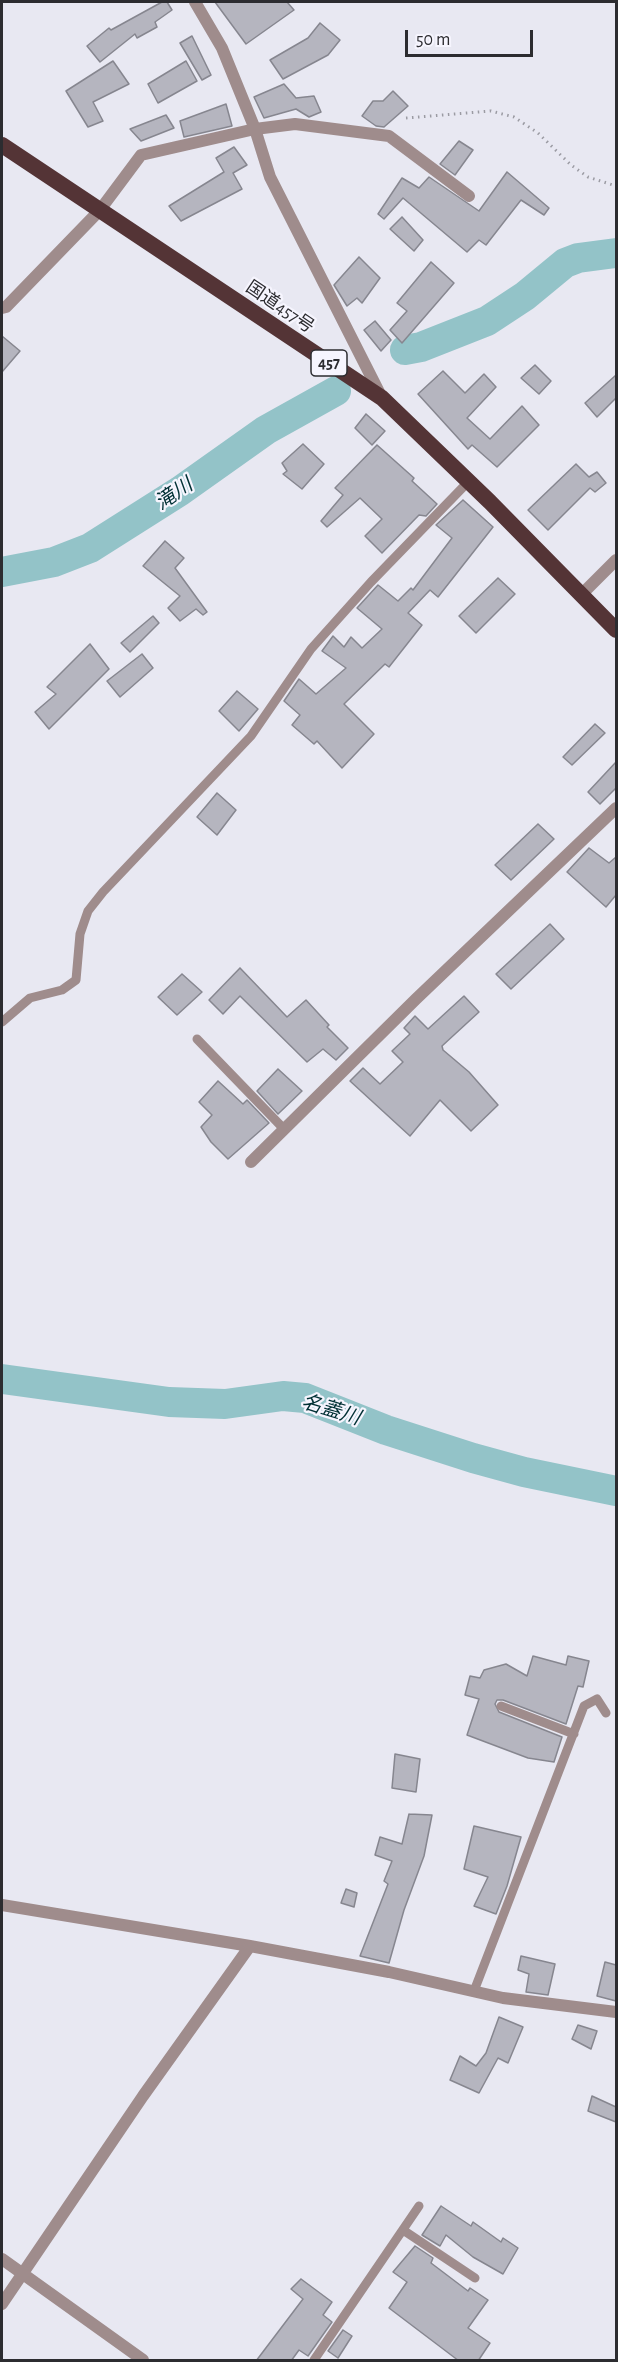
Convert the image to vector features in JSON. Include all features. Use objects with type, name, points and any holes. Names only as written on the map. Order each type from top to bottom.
[{"type":"highway","name":"国道457号","points":[[2,145],[382,398],[469,481],[616,630]]},
{"type":"street","points":[[195,2],[222,48],[255,129],[270,177],[382,398]]},
{"type":"street","points":[[2,308],[6,307],[100,210],[141,155],[255,129],[295,124],[389,136],[469,196]]},
{"type":"street","points":[[582,594],[616,560]]},
{"type":"street","points":[[251,1162],[283,1128],[616,808]]},
{"type":"street","points":[[2,1905],[250,1946],[503,1998],[616,2012]]},
{"type":"street","points":[[2,2304],[250,1946]]},
{"type":"street","points":[[2,2259],[143,2361]]},
{"type":"lane","points":[[2,1022],[30,998],[62,990],[76,980],[80,934],[88,911],[103,892],[251,736],[311,649],[378,573],[469,481]]},
{"type":"lane","points":[[196,1039],[283,1128]]},
{"type":"lane","points":[[474,1991],[584,1706],[597,1699],[606,1713]]},
{"type":"lane","points":[[501,1706],[574,1734]]},
{"type":"lane","points":[[314,2361],[419,2206]]},
{"type":"lane","points":[[403,2230],[475,2278]]},
{"type":"path","points":[[406,117],[490,111],[514,117],[538,133],[571,165],[588,177],[616,186]]},
{"type":"building","points":[[162,2],[167,2],[172,10],[155,22],[157,27],[137,38],[135,34],[100,62],[87,46],[109,28],[111,30]]},
{"type":"building","points":[[215,2],[287,2],[294,10],[246,44]]},
{"type":"building","points":[[320,23],[340,40],[328,55],[283,79],[270,60],[308,38]]},
{"type":"building","points":[[192,36],[211,75],[202,80],[180,43]]},
{"type":"building","points":[[113,61],[129,84],[93,102],[103,121],[88,127],[66,91]]},
{"type":"building","points":[[186,61],[197,81],[158,103],[148,84]]},
{"type":"building","points":[[284,84],[296,98],[314,96],[321,112],[309,117],[296,109],[264,118],[254,97]]},
{"type":"building","points":[[393,91],[408,106],[384,127],[376,126],[362,116],[373,101],[383,101]]},
{"type":"building","points":[[226,104],[232,126],[184,137],[180,121]]},
{"type":"building","points":[[166,115],[174,128],[141,141],[130,129]]},
{"type":"building","points":[[459,141],[473,150],[455,175],[440,164]]},
{"type":"building","points":[[234,147],[247,165],[233,173],[242,189],[181,221],[169,206],[224,172],[216,158]]},
{"type":"building","points":[[507,172],[549,208],[544,215],[521,200],[486,245],[479,240],[467,252],[403,198],[384,219],[378,214],[402,178],[419,188],[429,177],[479,211]]},
{"type":"building","points":[[402,217],[423,240],[414,251],[390,229]]},
{"type":"building","points":[[359,257],[380,278],[362,303],[357,298],[347,306],[334,285]]},
{"type":"building","points":[[431,262],[454,283],[402,343],[390,330],[407,311],[397,303]]},
{"type":"building","points":[[375,321],[391,340],[381,351],[364,330]]},
{"type":"building","points":[[2,336],[20,351],[2,372]]},
{"type":"building","points":[[535,365],[551,381],[539,394],[521,378]]},
{"type":"building","points":[[443,371],[465,393],[484,374],[496,387],[467,418],[490,439],[522,406],[539,425],[497,467],[472,445],[468,449],[418,394]]},
{"type":"building","points":[[616,375],[616,398],[597,417],[585,403]]},
{"type":"building","points":[[366,414],[385,431],[372,445],[355,428]]},
{"type":"building","points":[[303,444],[324,464],[302,489],[283,474],[287,471],[282,463]]},
{"type":"building","points":[[377,445],[414,478],[412,481],[437,504],[426,516],[419,515],[382,553],[365,536],[382,519],[360,498],[327,527],[321,521],[343,495],[335,488]]},
{"type":"building","points":[[576,464],[589,477],[597,472],[606,483],[595,492],[590,488],[548,530],[528,510]]},
{"type":"building","points":[[463,500],[493,527],[438,597],[430,590],[408,613],[422,625],[389,667],[385,664],[344,704],[374,734],[342,768],[317,741],[314,744],[292,725],[300,715],[284,701],[299,679],[316,694],[346,668],[322,651],[333,636],[344,647],[351,637],[362,648],[382,629],[357,608],[378,585],[398,601],[411,588],[413,590],[452,538],[436,525]]},
{"type":"building","points":[[165,541],[184,558],[175,568],[207,612],[203,615],[196,609],[180,621],[168,608],[180,596],[143,566]]},
{"type":"building","points":[[498,578],[515,594],[476,633],[459,616]]},
{"type":"building","points":[[153,616],[159,623],[130,652],[121,643]]},
{"type":"building","points":[[90,644],[109,669],[49,729],[35,712],[56,694],[47,687]]},
{"type":"building","points":[[142,654],[153,668],[120,697],[107,681]]},
{"type":"building","points":[[237,691],[258,709],[239,731],[219,711]]},
{"type":"building","points":[[595,724],[605,733],[572,765],[563,757]]},
{"type":"building","points":[[616,762],[616,788],[600,804],[588,792]]},
{"type":"building","points":[[217,793],[236,810],[217,835],[197,817]]},
{"type":"building","points":[[538,824],[554,839],[511,880],[495,865]]},
{"type":"building","points":[[589,848],[609,863],[616,857],[616,895],[606,907],[567,872]]},
{"type":"building","points":[[550,924],[564,939],[511,989],[496,974]]},
{"type":"building","points":[[240,968],[287,1017],[306,1000],[329,1025],[327,1027],[348,1048],[336,1060],[323,1049],[307,1062],[240,996],[223,1014],[209,1000]]},
{"type":"building","points":[[182,974],[202,992],[177,1015],[158,997]]},
{"type":"building","points":[[464,996],[479,1012],[442,1046],[443,1050],[469,1072],[498,1105],[471,1131],[440,1100],[410,1136],[350,1081],[363,1068],[380,1084],[403,1062],[392,1051],[410,1034],[404,1028],[415,1016],[428,1029]]},
{"type":"building","points":[[278,1069],[302,1091],[278,1114],[257,1091]]},
{"type":"building","points":[[218,1081],[243,1104],[247,1100],[269,1123],[228,1159],[211,1142],[201,1127],[212,1115],[199,1102]]},
{"type":"building","points":[[533,1656],[566,1665],[568,1656],[589,1661],[583,1687],[578,1686],[566,1724],[503,1700],[497,1700],[495,1704],[499,1712],[562,1737],[554,1762],[528,1758],[467,1735],[479,1699],[465,1695],[470,1676],[480,1678],[484,1670],[506,1664],[527,1676]]},
{"type":"building","points":[[395,1754],[420,1759],[416,1792],[392,1788]]},
{"type":"building","points":[[409,1814],[432,1815],[424,1856],[404,1910],[389,1963],[360,1956],[388,1884],[384,1881],[392,1861],[375,1855],[380,1837],[402,1844]]},
{"type":"building","points":[[474,1826],[521,1837],[507,1886],[496,1914],[474,1906],[488,1877],[464,1869]]},
{"type":"building","points":[[346,1889],[357,1893],[354,1907],[341,1903]]},
{"type":"building","points":[[521,1956],[555,1964],[548,1995],[526,1992],[529,1974],[518,1970]]},
{"type":"building","points":[[605,1962],[616,1965],[616,2001],[597,1996]]},
{"type":"building","points":[[499,2017],[523,2027],[508,2063],[498,2058],[479,2093],[450,2080],[460,2056],[476,2066],[486,2053]]},
{"type":"building","points":[[578,2025],[597,2031],[591,2049],[572,2039]]},
{"type":"building","points":[[592,2096],[616,2107],[616,2122],[588,2111]]},
{"type":"building","points":[[441,2206],[471,2226],[473,2222],[501,2242],[503,2238],[518,2248],[503,2274],[473,2257],[446,2235],[440,2246],[422,2235]]},
{"type":"building","points":[[415,2246],[433,2258],[431,2263],[468,2291],[470,2288],[488,2300],[468,2328],[490,2343],[478,2361],[459,2361],[389,2308],[407,2282],[393,2272]]},
{"type":"building","points":[[301,2279],[332,2302],[323,2315],[332,2322],[308,2356],[299,2350],[291,2361],[256,2361],[303,2299],[291,2289]]},
{"type":"building","points":[[343,2330],[352,2336],[338,2358],[328,2351]]},
{"type":"waterway","name":"滝川","points":[[405,350],[421,347],[487,321],[525,296],[565,263],[578,258],[616,253]]},
{"type":"waterway","name":"滝川","points":[[2,572],[54,562],[90,548],[180,491],[266,430],[336,391]]},
{"type":"waterway","name":"名蓋川","points":[[2,1379],[169,1402],[225,1404],[283,1396],[305,1398],[386,1430],[473,1458],[524,1472],[616,1491]]}]
